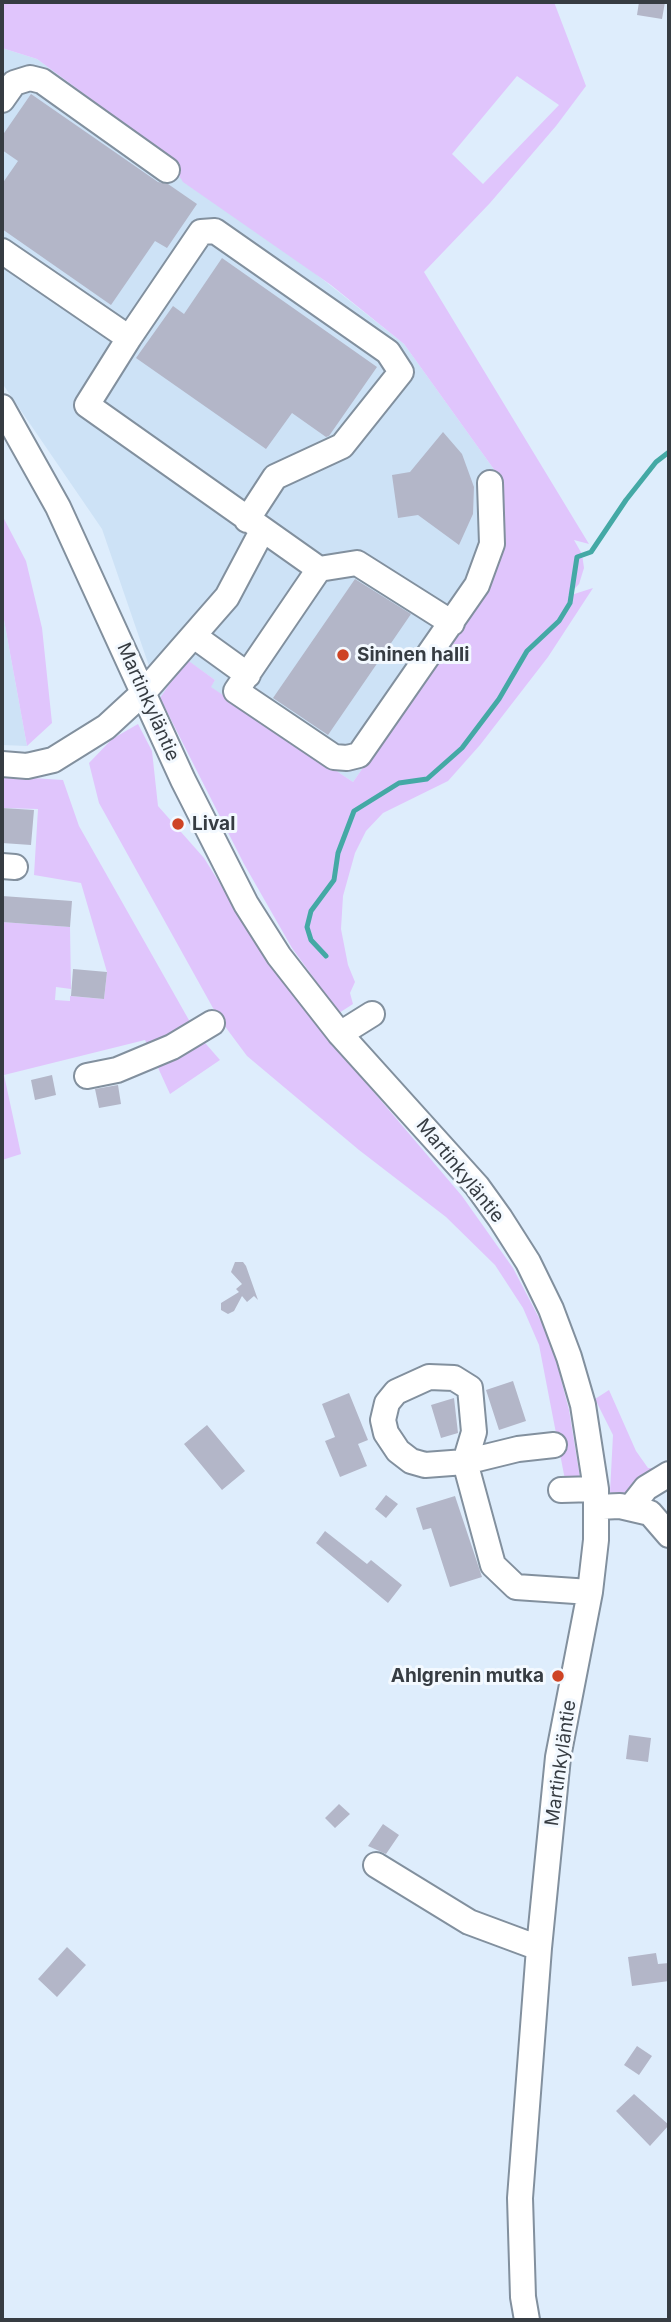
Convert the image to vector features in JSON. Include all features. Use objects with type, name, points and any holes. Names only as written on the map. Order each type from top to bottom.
[{"type":"street","points":[[2,100],[14,83],[30,78],[42,82],[167,170]]},
{"type":"street","points":[[2,764],[27,765],[53,760],[106,727],[144,692],[227,597],[255,525],[275,477],[342,446],[401,372],[388,352],[215,231],[201,232],[87,405],[255,525],[319,569],[358,563],[452,623]]},
{"type":"street","points":[[2,251],[129,338]]},
{"type":"street","name":"Martinkyläntie","points":[[2,407],[58,506],[183,780],[246,904],[279,956],[340,1034],[477,1186],[528,1262],[569,1357],[590,1435],[597,1498],[590,1592],[558,1757],[539,1948],[520,2198],[523,2297],[527,2320]]},
{"type":"street","points":[[319,569],[236,691],[334,757],[347,758],[359,755],[477,585],[492,544],[490,482]]},
{"type":"street","points":[[194,636],[248,675]]},
{"type":"street","points":[[340,1034],[372,1014]]},
{"type":"street","points":[[86,1076],[117,1070],[172,1047],[212,1023]]},
{"type":"street","points":[[554,1445],[518,1449],[465,1462],[493,1564],[516,1587],[590,1592]]},
{"type":"street","points":[[631,1507],[646,1488],[669,1474]]},
{"type":"street","points":[[561,1490],[650,1513],[669,1535]]},
{"type":"street","points":[[376,1865],[469,1922],[539,1948]]},
{"type":"shaded area","points":[[2,2],[554,2],[586,86],[556,126],[490,203],[424,272],[589,544],[574,540],[582,554],[584,568],[579,584],[568,596],[593,588],[548,657],[480,745],[448,781],[383,813],[366,831],[355,853],[343,896],[341,929],[348,965],[355,982],[350,993],[353,1004],[339,1013],[292,948],[244,864],[160,698],[186,659],[215,680],[211,687],[353,782],[488,588],[505,546],[503,482],[404,344],[331,285],[183,182],[165,154],[37,59],[2,48]],"holes":[[[517,76],[559,105],[483,184],[452,154]]]},
{"type":"shaded area","points":[[2,48],[37,59],[165,154],[404,344],[503,482],[505,546],[488,588],[353,782],[210,687],[215,680],[185,659],[160,698],[102,529],[2,383]]},
{"type":"shaded area","points":[[2,515],[26,561],[42,628],[52,723],[27,746],[2,609]]},
{"type":"shaded area","points":[[2,609],[27,746],[2,745]]},
{"type":"shaded area","points":[[138,724],[152,751],[158,806],[204,858],[270,964],[332,1043],[462,1196],[513,1268],[551,1341],[569,1410],[581,1484],[566,1485],[539,1345],[523,1308],[495,1265],[446,1217],[359,1150],[247,1056],[218,1017],[99,803],[89,763],[112,739]]},
{"type":"shaded area","points":[[2,776],[63,780],[79,826],[194,1029],[151,1052],[145,1040],[4,1075],[21,1154],[2,1160],[2,922],[70,927],[71,989],[56,987],[55,1000],[70,1001],[70,996],[104,999],[107,972],[81,883],[34,875],[38,809],[2,808]]},
{"type":"shaded area","points":[[199,1036],[220,1060],[170,1094],[154,1059]]},
{"type":"shaded area","points":[[609,1390],[636,1451],[648,1468],[662,1468],[620,1500],[610,1492],[613,1435],[595,1399]]},
{"type":"building","points":[[639,2],[665,2],[662,19],[637,15]]},
{"type":"building","points":[[31,94],[158,182],[168,184],[197,204],[167,248],[155,241],[111,305],[2,229],[2,184],[18,161],[2,150],[2,136]]},
{"type":"building","points":[[222,258],[377,367],[329,436],[326,437],[292,413],[266,449],[136,358],[173,306],[184,314]]},
{"type":"building","points":[[443,432],[462,454],[474,487],[473,514],[459,545],[418,515],[398,518],[392,475],[410,472]]},
{"type":"building","name":"Sininen halli","points":[[355,579],[411,614],[328,735],[273,698]]},
{"type":"building","points":[[2,808],[34,810],[31,845],[2,843]]},
{"type":"building","points":[[2,896],[72,901],[70,927],[2,922]]},
{"type":"building","points":[[73,969],[107,972],[104,999],[71,996]]},
{"type":"building","points":[[52,1075],[56,1095],[35,1100],[31,1080]]},
{"type":"building","points":[[118,1085],[121,1104],[99,1108],[95,1089]]},
{"type":"building","points":[[235,1262],[243,1262],[246,1266],[258,1300],[254,1296],[247,1302],[242,1296],[234,1311],[228,1314],[221,1310],[221,1303],[239,1292],[236,1289],[242,1284],[231,1272]]},
{"type":"building","points":[[513,1381],[526,1421],[499,1430],[486,1390]]},
{"type":"building","points":[[349,1393],[368,1440],[358,1444],[367,1466],[340,1477],[325,1441],[335,1437],[322,1404]]},
{"type":"building","points":[[454,1398],[458,1433],[441,1438],[431,1405]]},
{"type":"building","points":[[207,1425],[245,1471],[222,1490],[184,1444]]},
{"type":"building","points":[[386,1495],[398,1504],[386,1518],[375,1509]]},
{"type":"building","points":[[455,1496],[482,1577],[450,1587],[431,1528],[423,1530],[416,1508]]},
{"type":"building","points":[[325,1531],[367,1564],[371,1560],[402,1585],[388,1603],[316,1543]]},
{"type":"building","points":[[629,1735],[651,1738],[648,1762],[626,1759]]},
{"type":"building","points":[[339,1804],[350,1814],[335,1828],[325,1818]]},
{"type":"building","points":[[383,1824],[399,1835],[386,1854],[368,1846]]},
{"type":"building","points":[[67,1947],[86,1965],[57,1997],[38,1979]]},
{"type":"building","points":[[656,1953],[658,1964],[669,1963],[669,1981],[632,1986],[628,1957]]},
{"type":"building","points":[[637,2046],[652,2056],[639,2075],[624,2065]]},
{"type":"building","points":[[634,2094],[669,2125],[650,2146],[616,2111]]},
{"type":"waterway","points":[[326,956],[311,940],[307,927],[311,911],[334,880],[338,853],[354,811],[399,783],[427,779],[462,748],[499,699],[527,651],[559,621],[570,603],[577,557],[591,552],[626,500],[656,462],[669,452]]},
{"type":"place","name":"Sininen halli","points":[[343,655]]},
{"type":"place","name":"Lival","points":[[178,824]]},
{"type":"place","name":"Ahlgrenin mutka","points":[[558,1676]]}]
